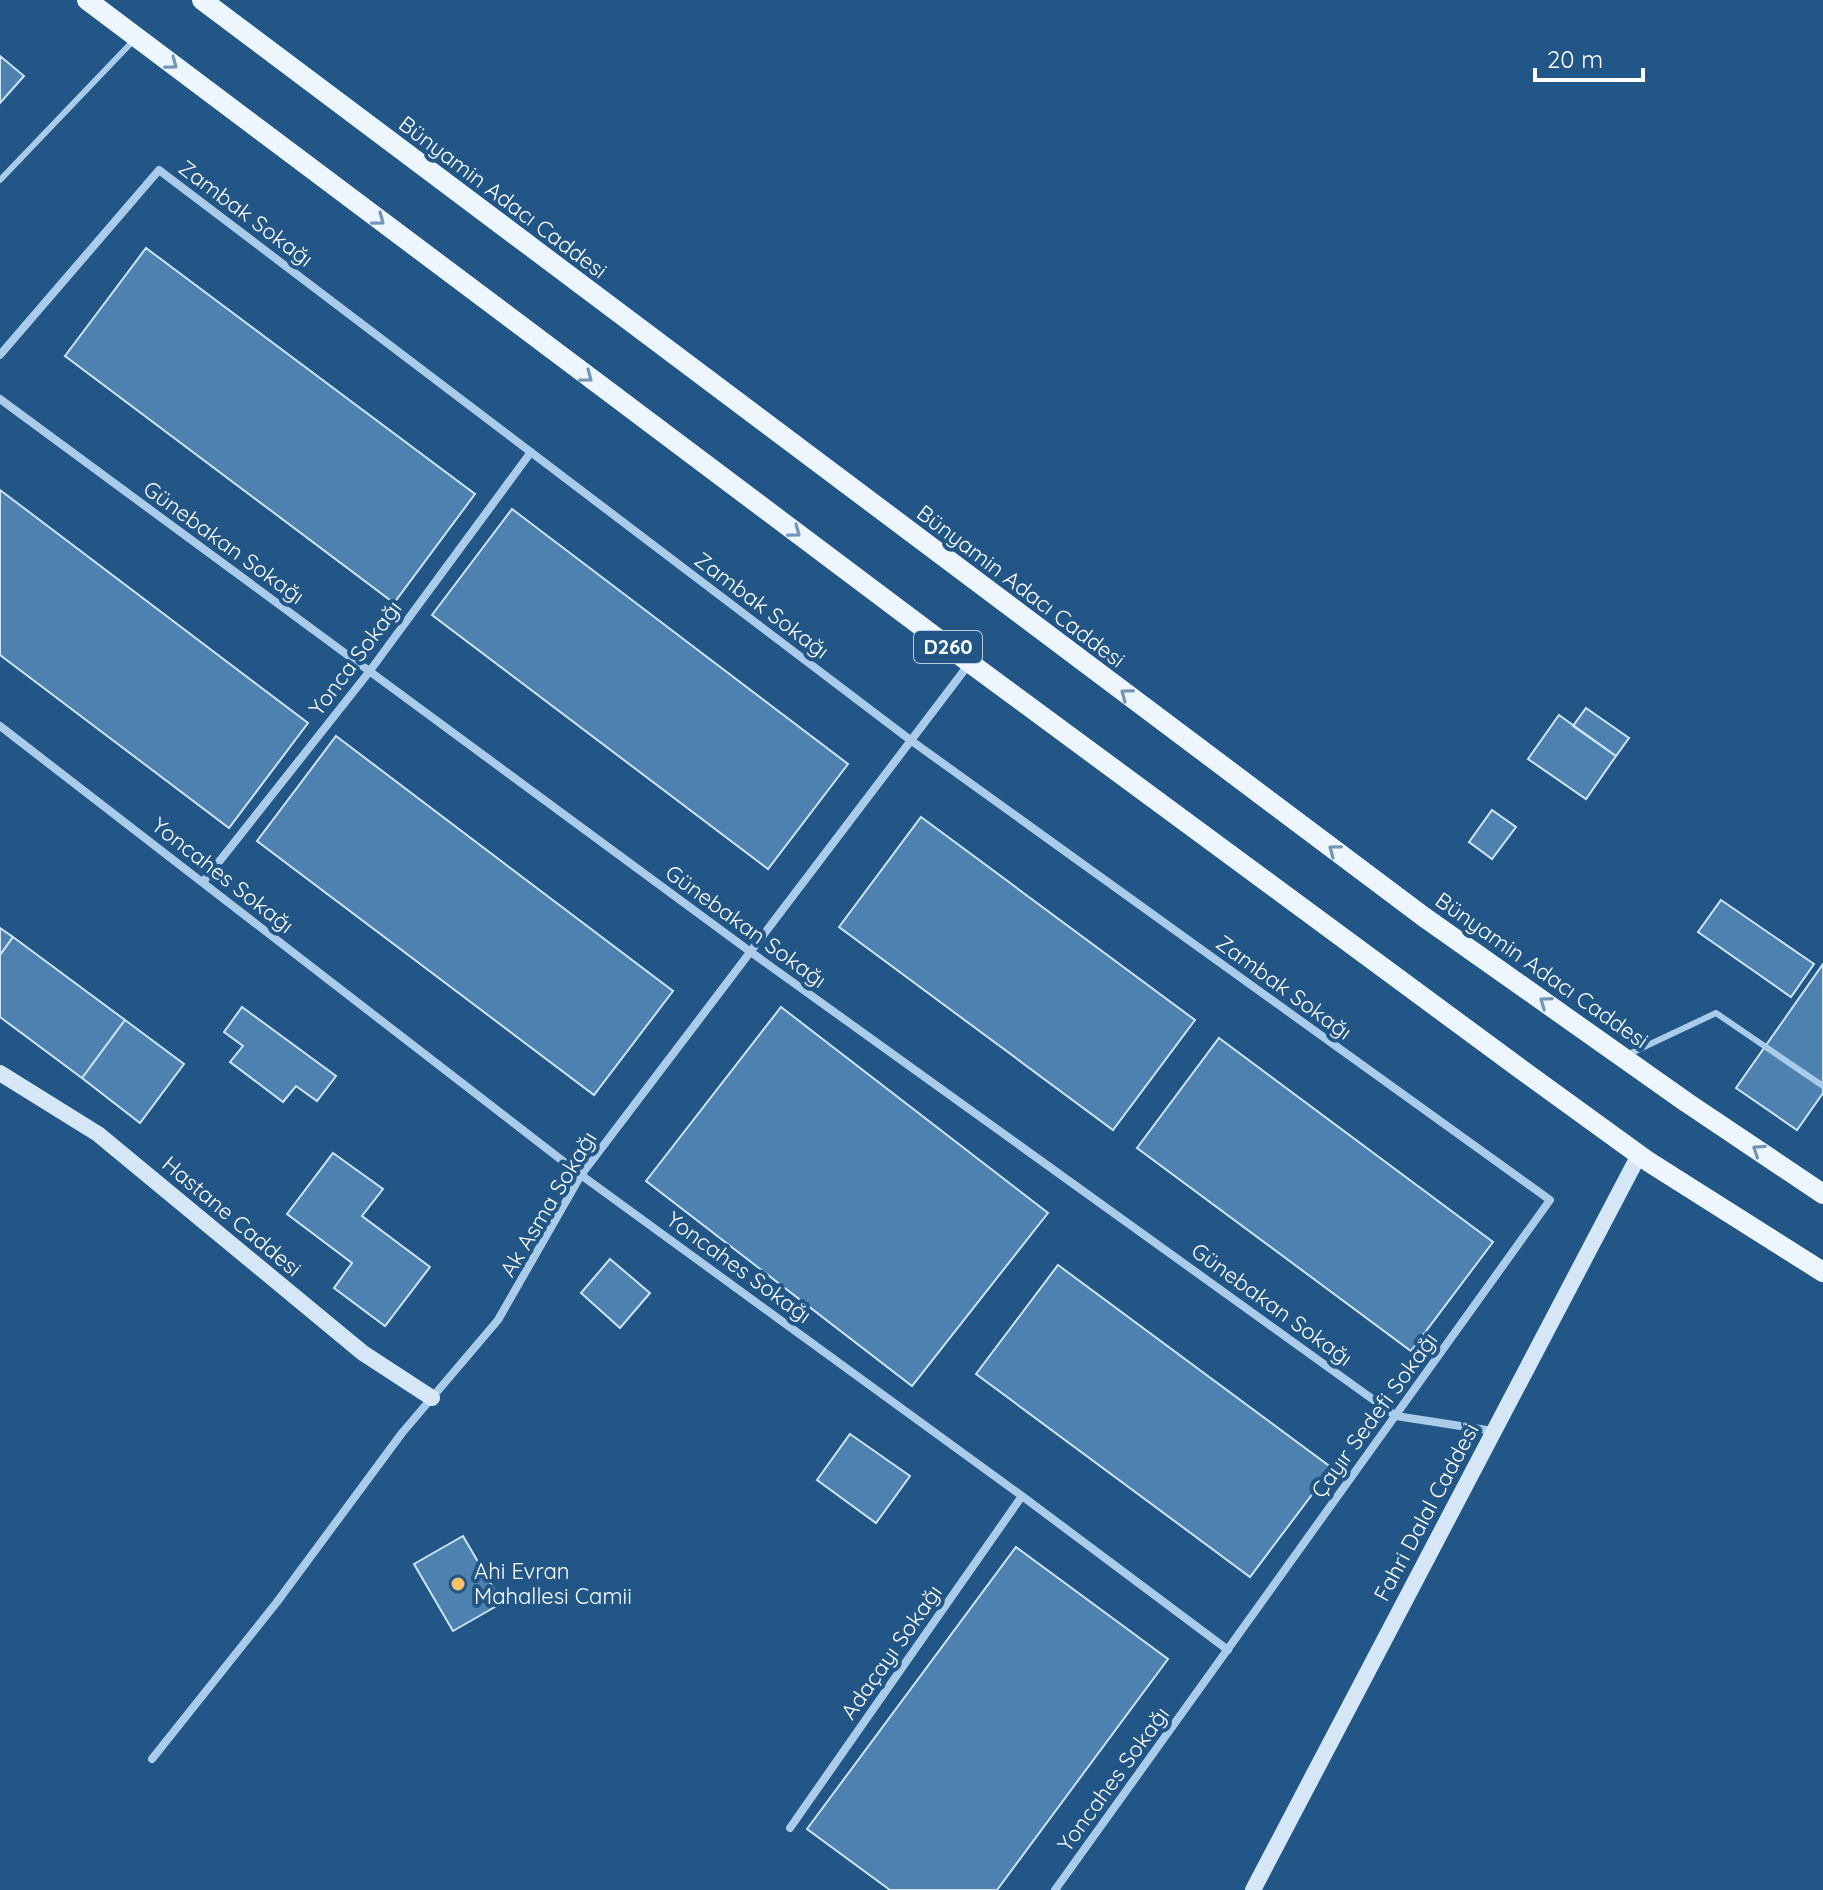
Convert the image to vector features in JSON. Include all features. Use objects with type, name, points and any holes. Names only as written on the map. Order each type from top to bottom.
[{"type":"main road","name":"D260","points":[[87,0],[970,663],[1639,1155],[1823,1272]]},
{"type":"main road","name":"Bünyamin Adacı Caddesi","points":[[202,0],[1398,898],[1823,1194]]},
{"type":"street","name":"Zambak Sokağı","points":[[0,355],[159,170],[909,739],[1550,1200]]},
{"type":"street","name":"Günebakan Sokağı","points":[[0,399],[748,950],[1396,1416],[1494,1431]]},
{"type":"street","name":"Yonca Sokağı","points":[[203,882],[369,672],[531,452]]},
{"type":"street","name":"Ak Asma Sokağı","points":[[152,1759],[432,1398],[498,1320],[581,1175],[748,950],[970,663]]},
{"type":"street","name":"Yoncahes Sokağı","points":[[0,726],[581,1175],[1228,1650],[1055,1890]]},
{"type":"street","name":"Hastane Caddesi","points":[[0,1073],[98,1134],[363,1353],[432,1398]]},
{"type":"street","name":"Fahri Dalal Caddesi","points":[[1253,1890],[1639,1155]]},
{"type":"street","name":"Çayır Sedefi Sokağı","points":[[1228,1650],[1550,1200]]},
{"type":"street","name":"Adaçayı Sokağı","points":[[790,1828],[1022,1496]]},
{"type":"lane","points":[[0,180],[137,37]]},
{"type":"lane","points":[[1623,1057],[1716,1013],[1823,1086]]},
{"type":"building","points":[[0,56],[24,76],[0,103]]},
{"type":"building","points":[[146,248],[475,494],[394,603],[65,356]]},
{"type":"building","points":[[0,490],[308,723],[229,828],[0,655]]},
{"type":"building","points":[[512,509],[848,764],[768,869],[432,615]]},
{"type":"building","points":[[1586,708],[1629,738],[1616,756],[1573,726]]},
{"type":"building","points":[[1559,715],[1616,756],[1586,799],[1528,759]]},
{"type":"building","points":[[336,736],[673,991],[594,1095],[257,841]]},
{"type":"building","points":[[1492,810],[1516,827],[1492,859],[1469,842]]},
{"type":"building","points":[[921,817],[1195,1020],[1113,1130],[839,927]]},
{"type":"building","points":[[1721,900],[1814,964],[1791,997],[1698,932]]},
{"type":"building","points":[[0,928],[13,937],[0,955]]},
{"type":"building","points":[[13,937],[125,1020],[82,1078],[0,1017],[0,955]]},
{"type":"building","points":[[1823,964],[1823,1093],[1797,1130],[1736,1088]]},
{"type":"building","points":[[242,1007],[336,1076],[317,1101],[296,1086],[283,1102],[230,1062],[243,1046],[224,1032]]},
{"type":"building","points":[[781,1007],[1048,1213],[912,1386],[646,1181]]},
{"type":"building","points":[[125,1020],[184,1064],[140,1123],[82,1078]]},
{"type":"building","points":[[1219,1038],[1493,1242],[1411,1351],[1137,1148]]},
{"type":"building","points":[[333,1153],[383,1189],[362,1216],[430,1267],[385,1326],[334,1288],[352,1263],[287,1214]]},
{"type":"building","points":[[610,1259],[650,1293],[620,1328],[581,1293]]},
{"type":"building","points":[[1058,1265],[1332,1468],[1250,1577],[976,1374]]},
{"type":"building","points":[[850,1434],[910,1476],[876,1523],[817,1480]]},
{"type":"building","name":"Ahi Evran Mahallesi Camii","points":[[463,1536],[502,1603],[453,1631],[414,1564]]},
{"type":"building","points":[[1016,1547],[1168,1659],[997,1890],[890,1890],[807,1829]]},
{"type":"place","name":"Ahi Evran Mahallesi Camii","points":[[458,1584]]}]
